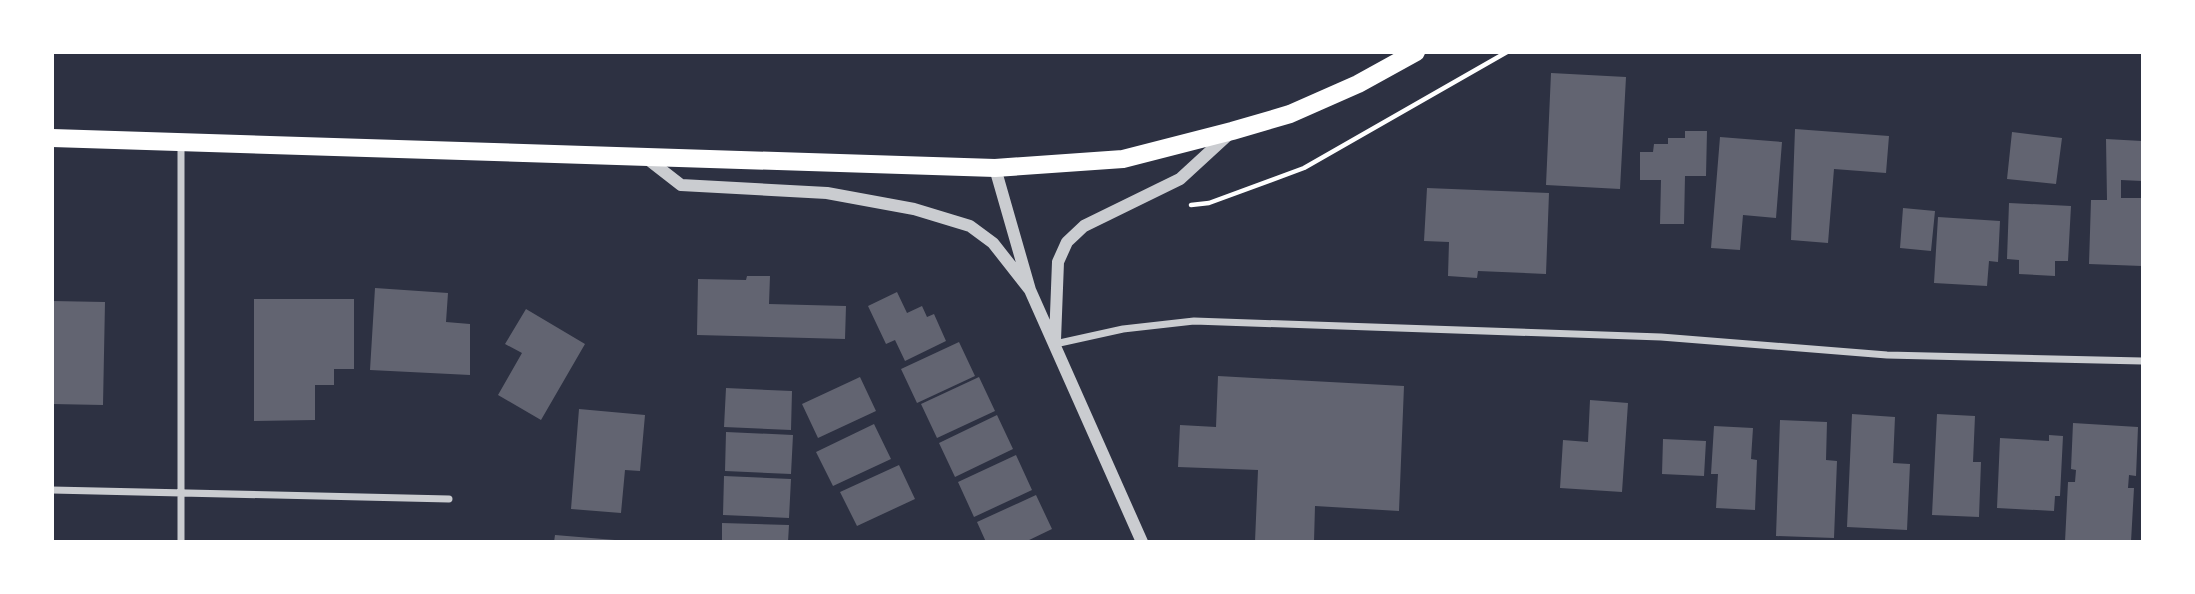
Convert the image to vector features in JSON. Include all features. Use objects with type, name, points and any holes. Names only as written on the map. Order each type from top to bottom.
[{"type":"main road","points":[[52,138],[995,168],[1124,159],[1232,131],[1290,114],[1358,84],[1416,52]]},
{"type":"street","points":[[1055,344],[1058,262],[1068,242],[1084,226],[1180,178],[1232,131]]},
{"type":"street","points":[[181,142],[181,541]]},
{"type":"street","points":[[645,157],[681,185],[827,193],[914,209],[970,226],[993,243],[1030,290]]},
{"type":"street","points":[[995,168],[1030,290],[1142,541]]},
{"type":"street","points":[[1055,344],[1123,329],[1194,321],[1661,337],[1887,355],[2143,361]]},
{"type":"street","points":[[52,491],[449,499]]},
{"type":"path","points":[[1188,205],[1209,202],[1304,168],[1507,52]]},
{"type":"building","points":[[1551,73],[1626,77],[1620,189],[1546,185]]},
{"type":"building","points":[[1795,129],[1889,136],[1886,173],[1834,169],[1828,243],[1791,240]]},
{"type":"building","points":[[1685,131],[1707,131],[1706,176],[1685,176],[1684,224],[1660,224],[1661,180],[1640,180],[1640,152],[1653,152],[1654,144],[1668,144],[1668,138],[1685,138]]},
{"type":"building","points":[[2012,132],[2062,138],[2056,184],[2007,179]]},
{"type":"building","points":[[1720,137],[1782,142],[1776,218],[1743,215],[1740,250],[1711,248]]},
{"type":"building","points":[[2106,139],[2142,141],[2142,181],[2121,180],[2121,198],[2142,198],[2142,266],[2089,264],[2091,200],[2107,200]]},
{"type":"building","points":[[1427,188],[1549,193],[1546,274],[1478,271],[1477,278],[1448,276],[1449,242],[1424,241]]},
{"type":"building","points":[[2009,203],[2071,206],[2068,261],[2055,261],[2055,276],[2019,274],[2019,260],[2007,259]]},
{"type":"building","points":[[1903,208],[1935,211],[1931,251],[1900,248]]},
{"type":"building","points":[[1938,217],[2000,221],[1998,262],[1989,261],[1987,286],[1934,283]]},
{"type":"building","points":[[747,276],[770,276],[769,304],[846,306],[845,339],[697,335],[698,279],[746,280]]},
{"type":"building","points":[[375,288],[448,293],[446,322],[470,324],[470,375],[370,370]]},
{"type":"building","points":[[897,292],[907,313],[922,306],[927,317],[934,314],[946,341],[905,361],[895,340],[886,344],[868,306]]},
{"type":"building","points":[[254,299],[354,299],[354,369],[334,369],[334,385],[315,385],[315,420],[254,421]]},
{"type":"building","points":[[52,301],[105,302],[103,405],[52,404]]},
{"type":"building","points":[[526,309],[585,344],[541,420],[498,395],[522,353],[505,344]]},
{"type":"building","points":[[959,342],[975,376],[917,403],[901,369]]},
{"type":"building","points":[[1218,376],[1404,386],[1399,511],[1315,506],[1314,542],[1255,542],[1258,470],[1178,467],[1180,425],[1216,427]]},
{"type":"building","points":[[860,377],[876,411],[818,438],[802,404]]},
{"type":"building","points":[[979,377],[995,411],[937,438],[921,404]]},
{"type":"building","points":[[726,388],[792,391],[791,430],[724,427]]},
{"type":"building","points":[[1590,400],[1628,403],[1622,492],[1560,488],[1563,440],[1588,442]]},
{"type":"building","points":[[579,409],[645,415],[640,471],[625,470],[621,513],[571,509]]},
{"type":"building","points":[[1852,414],[1895,417],[1893,463],[1910,464],[1907,530],[1847,527]]},
{"type":"building","points":[[1937,414],[1975,416],[1973,462],[1981,462],[1979,517],[1932,515]]},
{"type":"building","points":[[997,415],[1013,449],[955,477],[939,443]]},
{"type":"building","points":[[1780,420],[1827,422],[1826,460],[1837,461],[1834,538],[1776,536]]},
{"type":"building","points":[[2073,423],[2138,427],[2136,476],[2129,475],[2128,488],[2134,488],[2131,542],[2065,542],[2068,482],[2075,482],[2076,470],[2071,469]]},
{"type":"building","points":[[874,424],[891,459],[833,486],[816,452]]},
{"type":"building","points":[[1714,426],[1753,428],[1751,459],[1757,460],[1755,510],[1716,508],[1718,474],[1711,474]]},
{"type":"building","points":[[726,432],[793,435],[791,474],[725,471]]},
{"type":"building","points":[[2049,435],[2063,436],[2060,496],[2055,496],[2054,511],[1997,508],[2000,438],[2049,441]]},
{"type":"building","points":[[1663,439],[1706,441],[1704,476],[1662,474]]},
{"type":"building","points":[[1016,455],[1032,490],[974,517],[958,482]]},
{"type":"building","points":[[899,465],[915,499],[857,526],[840,492]]},
{"type":"building","points":[[724,476],[791,479],[789,518],[723,515]]},
{"type":"building","points":[[1036,495],[1052,529],[1025,542],[986,542],[977,522]]},
{"type":"building","points":[[722,523],[789,525],[788,542],[722,542]]},
{"type":"building","points":[[555,535],[615,540],[615,542],[554,542]]}]
